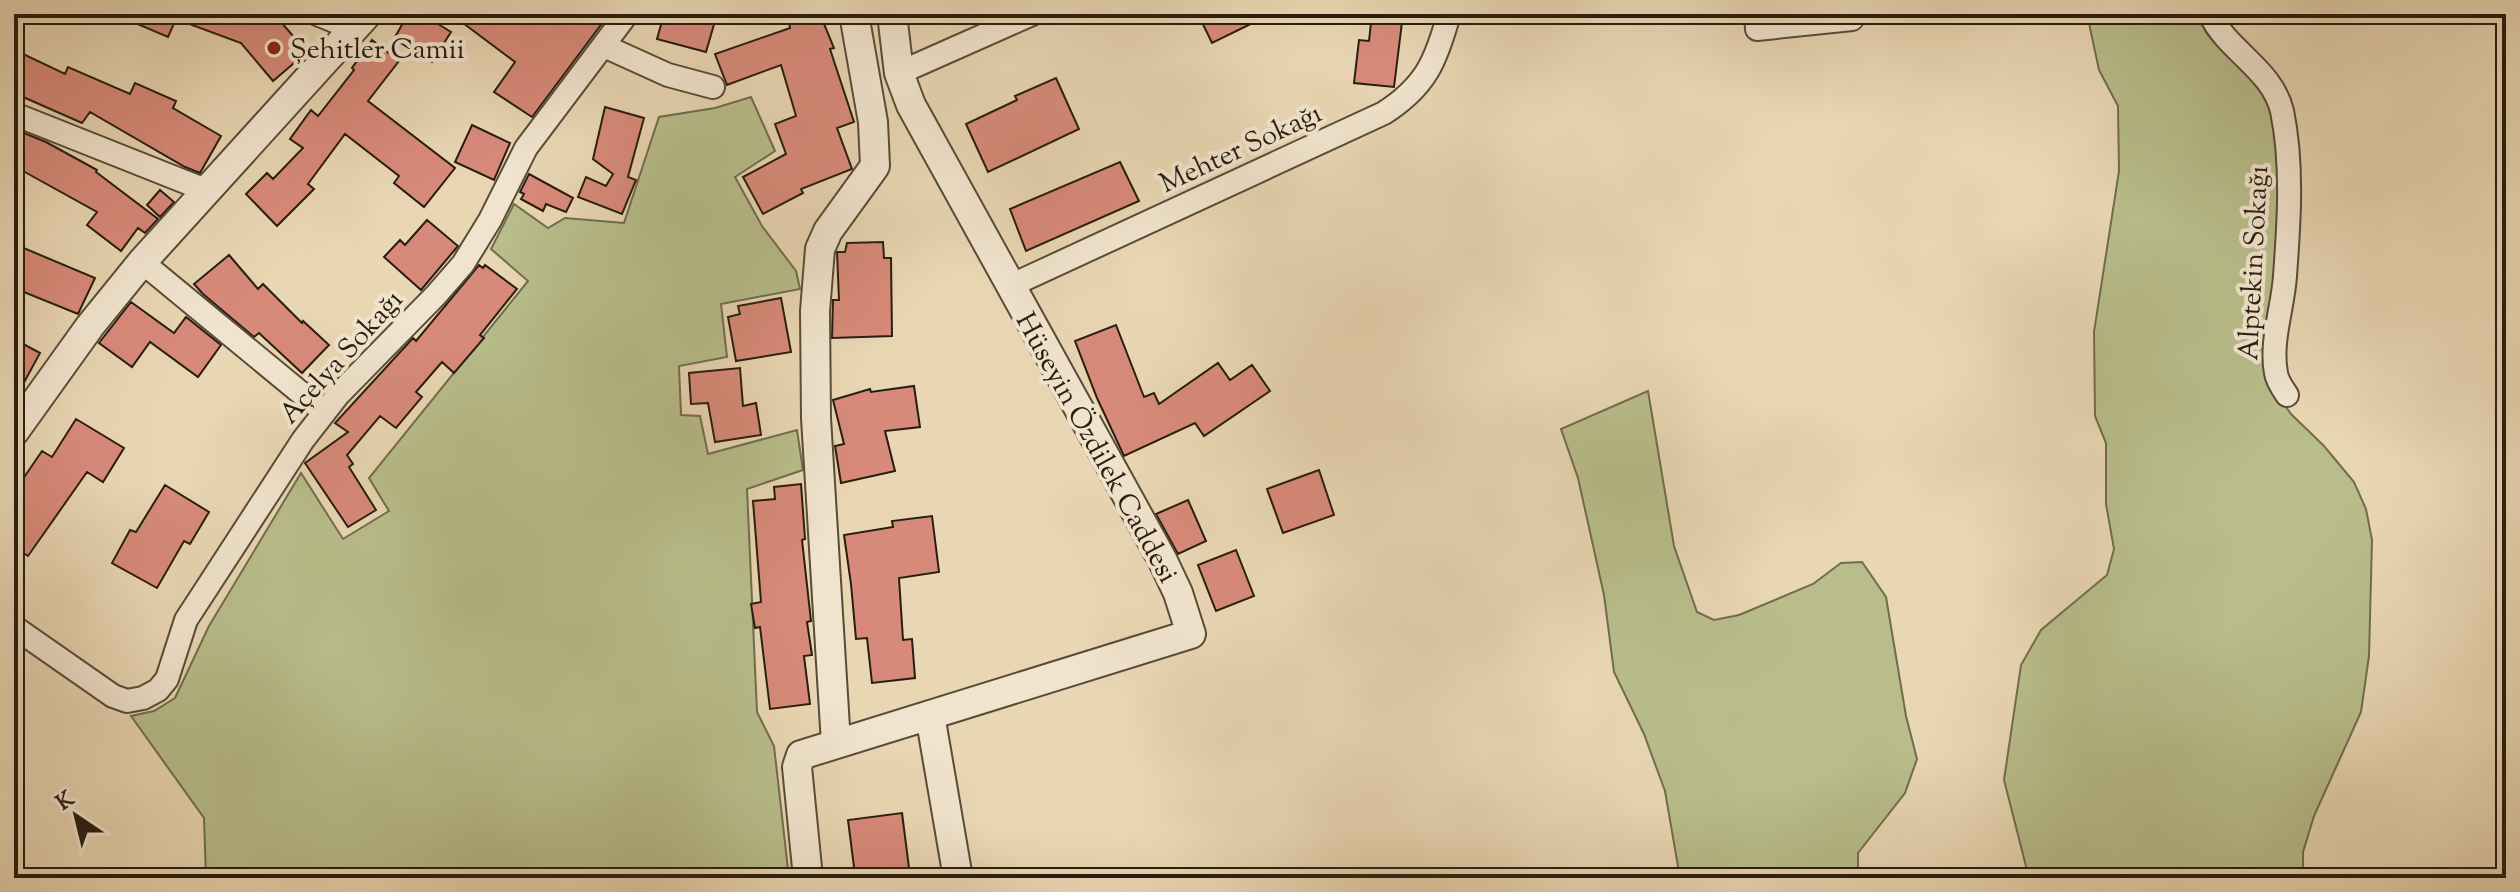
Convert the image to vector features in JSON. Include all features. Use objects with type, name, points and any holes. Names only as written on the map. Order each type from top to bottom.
[{"type":"street","points":[[317,14],[360,21]]},
{"type":"street","name":"Açelya Sokağı","points":[[14,627],[113,696],[127,701],[143,698],[158,690],[167,679],[186,620],[324,412],[463,264],[490,220],[526,148],[627,14]]},
{"type":"street","points":[[836,744],[816,418],[815,311],[820,249],[828,231],[875,166],[873,122],[854,14]]},
{"type":"street","name":"Hüseyin Özdilek Caddesi","points":[[808,878],[797,767],[801,755],[1191,634],[1178,593],[1162,559],[911,105],[899,73],[892,14]]},
{"type":"street","points":[[899,73],[1032,14]]},
{"type":"street","name":"Mehter Sokağı","points":[[1010,286],[1384,113],[1405,100],[1419,86],[1433,63],[1449,14]]},
{"type":"street","points":[[1756,14],[1757,29],[1852,19],[1853,14]]},
{"type":"street","name":"Alptekin Sokağı","points":[[2210,14],[2217,30],[2266,78],[2281,107],[2286,135],[2289,211],[2276,375],[2287,395]]},
{"type":"street","points":[[14,432],[90,326],[142,262],[360,21]]},
{"type":"street","points":[[604,46],[668,75],[713,87]]},
{"type":"street","points":[[14,114],[208,191]]},
{"type":"street","points":[[142,262],[324,412]]},
{"type":"street","points":[[930,715],[958,878]]},
{"type":"green space","points":[[2087,14],[2197,14],[2207,34],[2258,85],[2268,103],[2276,136],[2279,196],[2272,387],[2291,414],[2324,446],[2354,482],[2366,509],[2372,540],[2369,656],[2361,712],[2314,816],[2303,852],[2303,878],[2029,878],[2004,780],[2021,665],[2041,630],[2107,575],[2114,549],[2106,504],[2106,443],[2095,416],[2094,332],[2119,171],[2118,106],[2099,70]]},
{"type":"green space","points":[[751,97],[775,151],[735,177],[762,226],[796,271],[800,289],[721,304],[727,357],[679,366],[681,415],[700,416],[708,454],[797,430],[803,470],[747,489],[757,712],[774,746],[789,878],[206,878],[204,818],[131,716],[154,711],[175,698],[209,626],[301,473],[343,539],[389,511],[369,478],[528,281],[491,249],[514,204],[548,228],[565,218],[624,223],[659,117],[715,108]]},
{"type":"green space","points":[[1648,391],[1674,546],[1697,612],[1714,620],[1739,615],[1813,584],[1841,563],[1862,562],[1886,597],[1906,716],[1917,759],[1905,793],[1858,853],[1858,878],[1680,878],[1665,791],[1644,734],[1614,672],[1604,595],[1578,478],[1561,429]]},
{"type":"building","points":[[114,14],[274,14],[307,52],[273,81],[241,43],[176,19],[168,37]]},
{"type":"building","points":[[408,14],[422,14],[451,32],[432,62],[394,39]]},
{"type":"building","points":[[451,14],[609,14],[532,117],[494,92],[515,62]]},
{"type":"building","points":[[664,14],[717,14],[706,52],[657,39]]},
{"type":"building","points":[[788,14],[820,14],[834,48],[830,49],[854,122],[837,128],[852,169],[801,189],[803,193],[763,214],[743,177],[786,154],[775,124],[796,116],[781,65],[727,85],[715,54],[790,28]]},
{"type":"building","points":[[1198,14],[1271,14],[1212,43]]},
{"type":"building","points":[[1372,14],[1403,14],[1394,87],[1354,83],[1359,40],[1369,41]]},
{"type":"building","points":[[372,40],[399,61],[368,101],[455,168],[424,207],[394,183],[399,176],[345,134],[308,184],[314,189],[277,226],[246,194],[267,173],[273,179],[303,148],[290,139],[311,110],[318,116],[354,70],[352,68]]},
{"type":"building","points":[[23,54],[65,74],[68,67],[130,94],[135,83],[176,101],[173,108],[221,136],[200,173],[185,167],[90,112],[82,123],[14,93],[14,74]]},
{"type":"building","points":[[1056,78],[1079,129],[988,172],[966,124],[1017,100],[1015,96]]},
{"type":"building","points":[[605,107],[644,118],[628,177],[636,180],[622,214],[578,197],[586,177],[606,186],[613,174],[593,159]]},
{"type":"building","points":[[472,125],[510,143],[494,180],[455,162]]},
{"type":"building","points":[[14,129],[46,142],[97,170],[158,219],[145,233],[138,228],[121,251],[87,225],[97,212],[14,166]]},
{"type":"building","points":[[1120,162],[1139,201],[1026,251],[1010,209]]},
{"type":"building","points":[[529,174],[573,198],[566,212],[546,204],[543,211],[521,199],[524,194],[520,192]]},
{"type":"building","points":[[160,190],[174,202],[160,217],[147,205]]},
{"type":"building","points":[[427,220],[458,246],[421,290],[384,257],[400,240],[405,245]]},
{"type":"building","points":[[883,242],[884,258],[891,258],[892,336],[832,338],[833,300],[839,300],[837,252],[845,252],[847,243]]},
{"type":"building","points":[[14,244],[95,278],[78,314],[14,288]]},
{"type":"building","points":[[229,255],[258,289],[263,284],[329,345],[302,373],[259,333],[254,337],[194,284]]},
{"type":"building","points":[[479,265],[483,268],[485,265],[517,289],[480,335],[484,338],[454,373],[442,362],[416,392],[422,397],[396,428],[380,416],[347,455],[353,464],[349,467],[376,510],[348,527],[305,463],[348,432],[335,423],[413,338],[416,341]]},
{"type":"building","points":[[781,298],[791,352],[736,361],[728,317],[740,314],[738,306]]},
{"type":"building","points":[[131,302],[174,333],[186,317],[221,345],[198,377],[150,342],[132,367],[99,343]]},
{"type":"building","points":[[1116,325],[1144,397],[1154,393],[1159,404],[1218,363],[1230,380],[1252,365],[1270,391],[1204,436],[1195,423],[1124,456],[1075,341]]},
{"type":"building","points":[[14,339],[40,353],[14,401]]},
{"type":"building","points":[[740,368],[743,406],[756,403],[761,435],[715,442],[708,403],[691,404],[689,373]]},
{"type":"building","points":[[914,386],[920,427],[885,431],[895,471],[841,483],[835,446],[844,444],[833,400],[870,389],[871,392]]},
{"type":"building","points":[[76,419],[124,448],[103,482],[87,472],[28,556],[14,547],[14,492],[42,451],[52,457]]},
{"type":"building","points":[[1319,470],[1334,515],[1283,533],[1267,489]]},
{"type":"building","points":[[801,484],[805,539],[802,540],[811,621],[807,622],[812,655],[804,656],[810,704],[770,709],[760,627],[755,628],[751,604],[761,602],[753,501],[775,499],[774,487]]},
{"type":"building","points":[[165,485],[209,512],[190,544],[184,541],[157,588],[112,563],[130,530],[136,532]]},
{"type":"building","points":[[1188,500],[1206,541],[1178,554],[1156,514]]},
{"type":"building","points":[[932,516],[939,572],[899,578],[903,640],[912,639],[915,678],[872,683],[867,638],[856,639],[844,535],[893,527],[892,521]]},
{"type":"building","points":[[1236,550],[1254,596],[1216,611],[1198,565]]},
{"type":"building","points":[[902,813],[909,868],[855,875],[848,820]]},
{"type":"place","name":"Şehitler Camii","points":[[274,48]]}]
